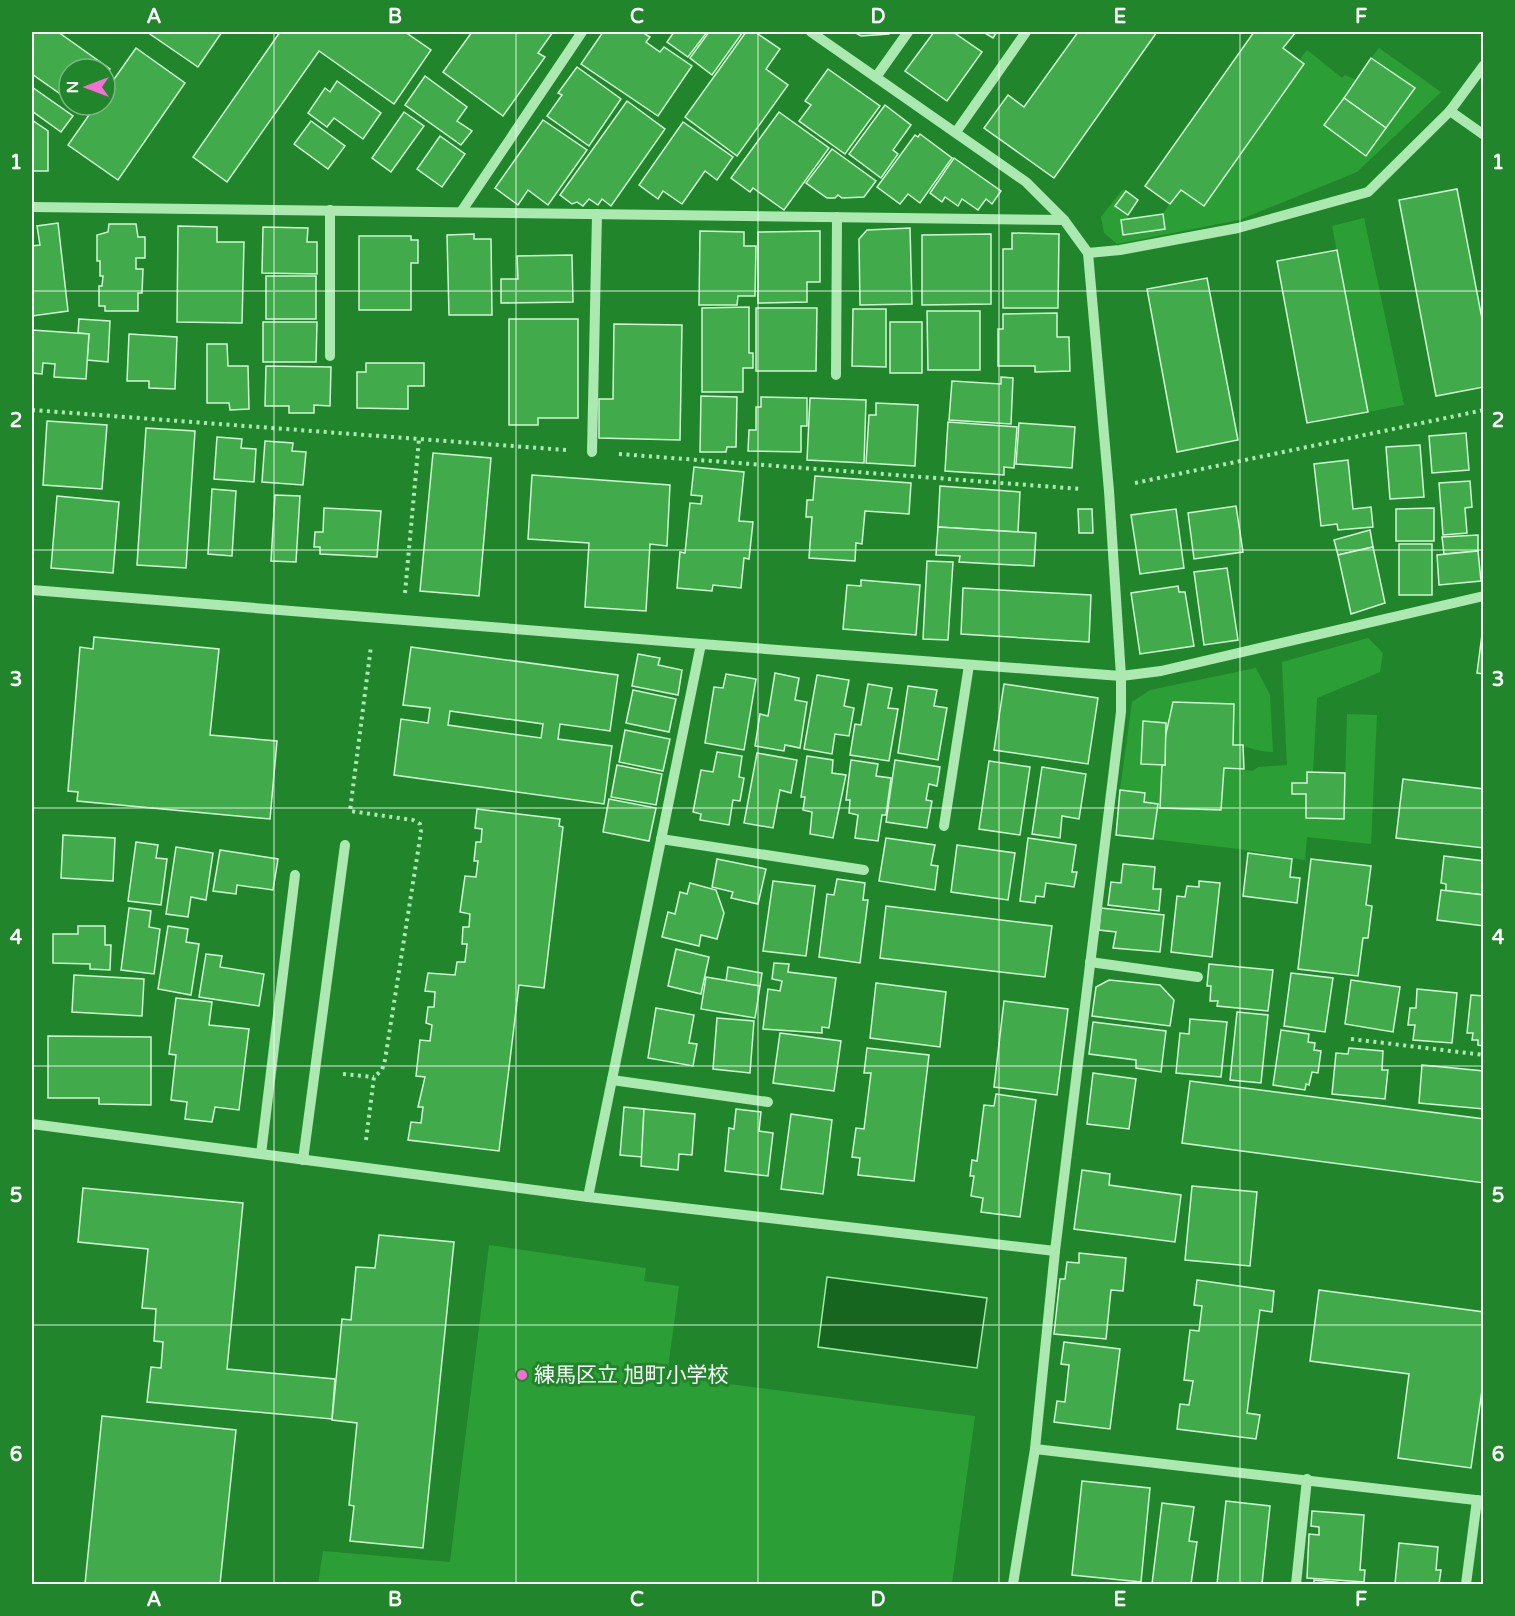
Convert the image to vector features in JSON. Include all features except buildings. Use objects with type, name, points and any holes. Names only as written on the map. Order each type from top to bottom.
[{"type":"street","points":[[461,212],[582,32]]},
{"type":"street","points":[[811,32],[1026,182],[1065,220],[1088,253],[1109,490],[1121,676],[1121,712],[1054,1251],[1035,1449],[1013,1584]]},
{"type":"street","points":[[876,77],[908,32]]},
{"type":"street","points":[[956,132],[1026,32]]},
{"type":"street","points":[[1088,253],[1120,250],[1238,228],[1368,192],[1450,111],[1484,65]]},
{"type":"street","points":[[1450,111],[1484,135]]},
{"type":"street","points":[[32,207],[1065,220]]},
{"type":"street","points":[[330,210],[330,356]]},
{"type":"street","points":[[592,452],[597,214]]},
{"type":"street","points":[[836,375],[837,218]]},
{"type":"street","points":[[32,590],[1121,676],[1161,670],[1484,596]]},
{"type":"street","points":[[588,1197],[701,644]]},
{"type":"street","points":[[944,826],[969,665]]},
{"type":"street","points":[[661,839],[864,870]]},
{"type":"street","points":[[303,1160],[345,845]]},
{"type":"street","points":[[261,1154],[295,875]]},
{"type":"street","points":[[1090,962],[1198,977]]},
{"type":"street","points":[[612,1080],[768,1102]]},
{"type":"street","points":[[32,1124],[588,1197],[1054,1251]]},
{"type":"street","points":[[1035,1449],[1480,1501],[1466,1584]]},
{"type":"street","points":[[1296,1584],[1307,1479]]},
{"type":"path","points":[[32,410],[1109,490],[1484,410]]},
{"type":"path","points":[[402,621],[419,439]]},
{"type":"path","points":[[363,1168],[374,1077],[382,1070],[385,1060],[421,832],[420,824],[413,820],[350,811],[374,618]]},
{"type":"path","points":[[1351,1039],[1484,1055]]},
{"type":"shaded area","points":[[1379,48],[1441,92],[1357,172],[1239,220],[1117,244],[1104,233],[1101,217],[1123,189],[1126,191],[1115,206],[1128,215],[1124,235],[1165,229],[1163,214],[1180,188],[1204,206],[1304,64],[1300,59],[1307,50],[1342,78],[1345,75],[1356,80],[1324,125],[1367,156],[1414,89],[1371,58]]},
{"type":"shaded area","points":[[1364,218],[1404,405],[1368,412],[1332,226]]},
{"type":"shaded area","points":[[1368,638],[1383,653],[1380,672],[1317,698],[1313,772],[1307,773],[1307,783],[1292,783],[1292,794],[1306,794],[1306,818],[1344,819],[1347,714],[1377,715],[1371,844],[1307,837],[1305,860],[1239,849],[1153,839],[1157,804],[1144,802],[1144,793],[1120,790],[1132,702],[1150,690],[1256,668],[1270,695],[1273,752],[1233,745],[1234,704],[1173,702],[1172,713],[1169,713],[1167,738],[1165,738],[1166,723],[1144,721],[1162,765],[1160,808],[1221,810],[1224,768],[1253,771],[1258,767],[1287,765],[1282,662]]},
{"type":"shaded area","points":[[489,1245],[646,1268],[644,1281],[679,1286],[667,1376],[975,1416],[952,1584],[318,1584],[323,1551],[450,1562]]},
{"type":"shaded area","points":[[827,1277],[987,1298],[977,1368],[818,1347]]},
{"type":"place","name":"練馬区立 旭町小学校","points":[[522,1375]]}]
